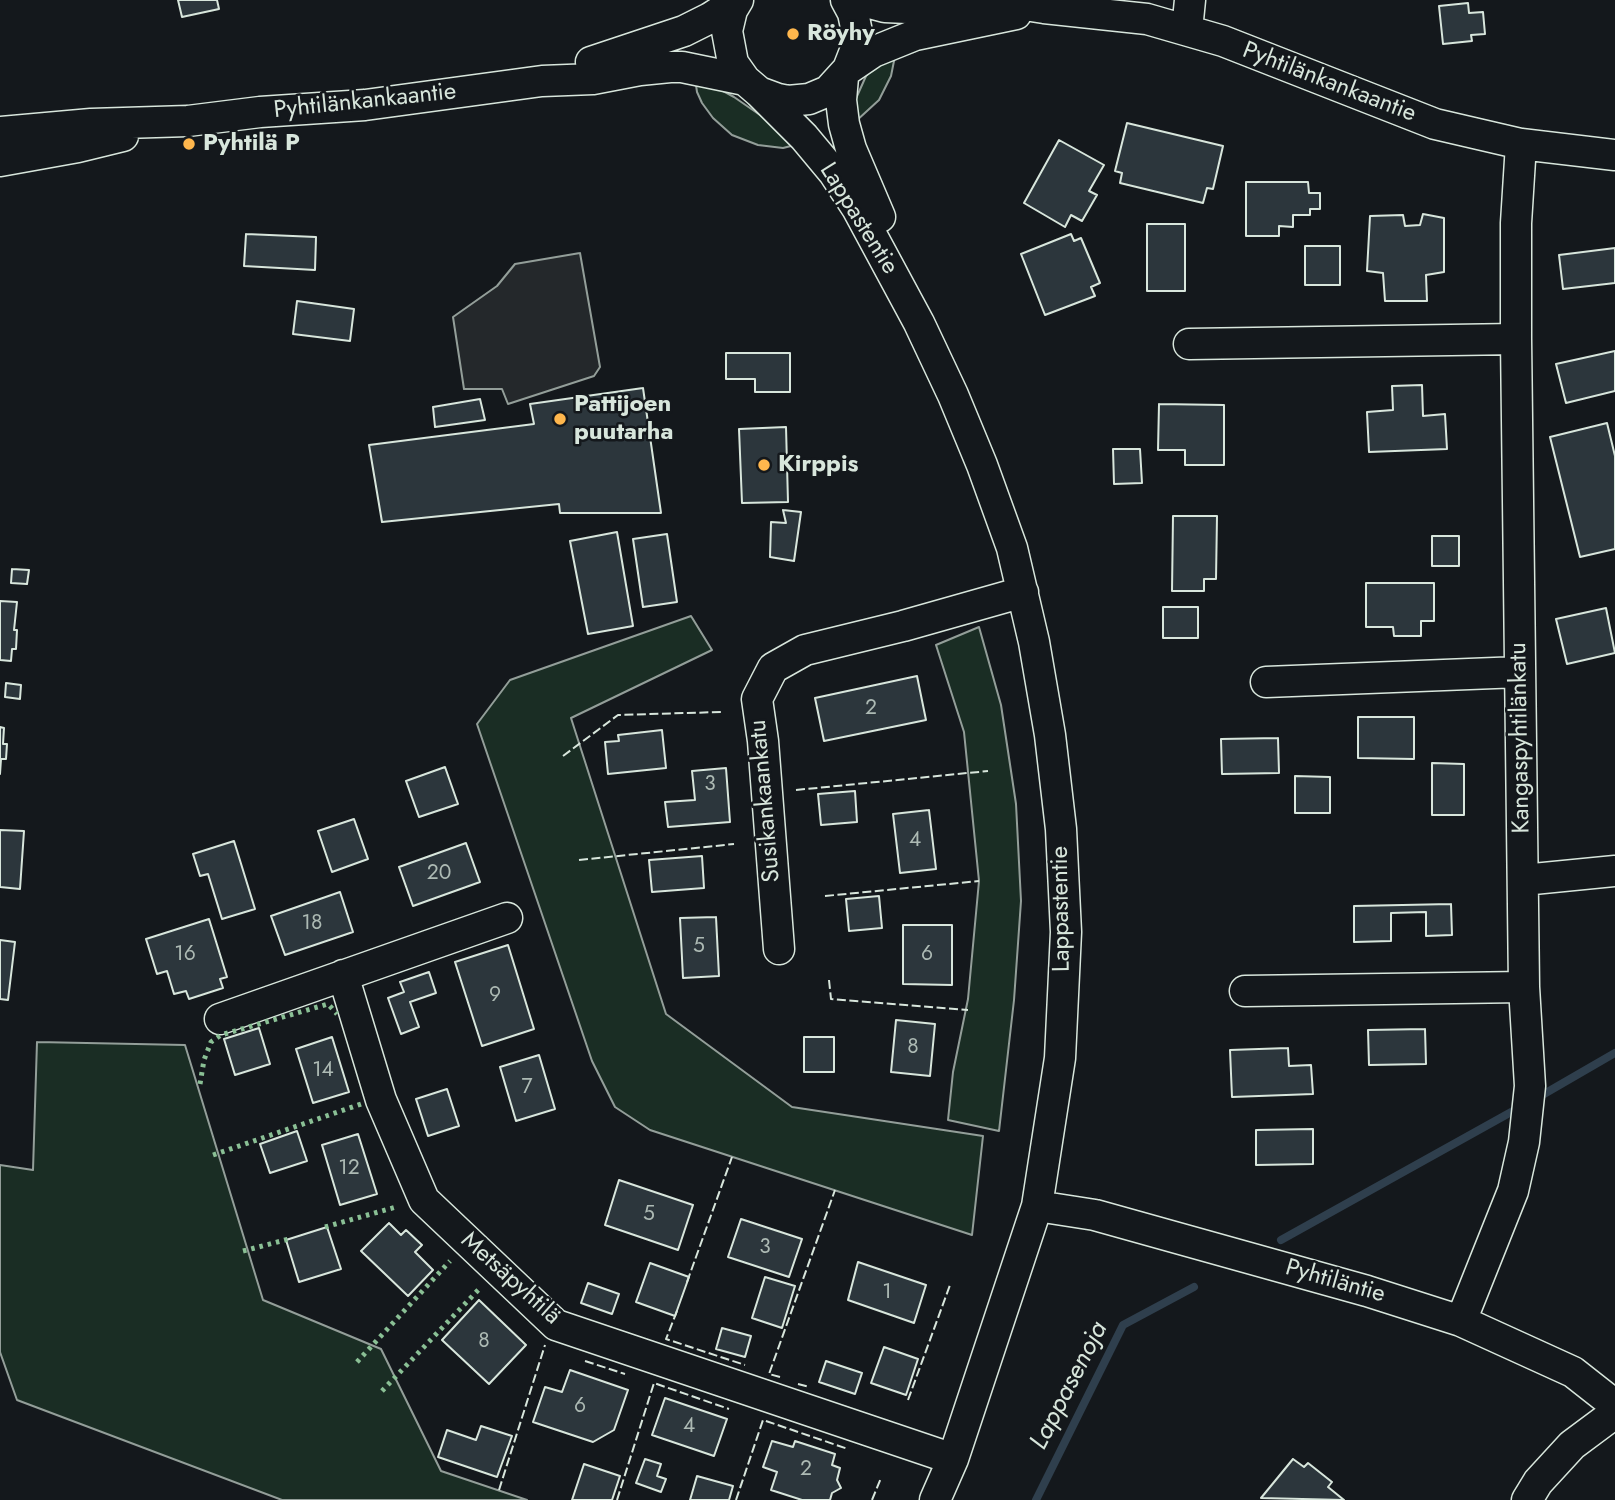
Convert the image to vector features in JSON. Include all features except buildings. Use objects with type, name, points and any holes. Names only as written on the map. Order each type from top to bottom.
[{"type":"street","name":"Pyhtilänkankaantie","points":[[542,82],[684,31],[710,19],[738,0]]},
{"type":"street","points":[[738,0],[729,20],[727,42],[733,62],[752,86]]},
{"type":"street","name":"Lappastentie","points":[[846,0],[853,13],[857,32],[855,51],[845,73],[841,100],[844,124],[851,149],[893,248],[919,323]]},
{"type":"street","name":"Pyhtilänkankaantie","points":[[859,0],[885,7],[907,8],[956,2],[999,1],[1106,13],[1149,10],[1187,30],[1277,61],[1435,124],[1521,144],[1615,155]]},
{"type":"street","points":[[1187,30],[1191,0]]},
{"type":"street","name":"Pyhtilänkankaantie","points":[[0,132],[91,124],[188,121],[365,105],[542,82],[593,79],[640,69],[670,67],[682,67],[752,86],[778,99],[808,99],[828,90],[873,52],[915,35],[1044,8]]},
{"type":"street","name":"Lappastentie","points":[[752,86],[804,136],[834,173],[857,208],[919,323],[982,465],[1012,548],[1050,736],[1061,829],[1066,932],[1059,1058],[1037,1206],[953,1459],[935,1500]]},
{"type":"street","name":"Pyhtilänkankaantie","points":[[0,161],[78,147],[188,121]]},
{"type":"street","name":"Kangaspyhtilänkatu","points":[[1461,1321],[1513,1191],[1524,1142],[1530,1086],[1524,987],[1520,672],[1516,223],[1521,144]]},
{"type":"street","points":[[1189,344],[1517,339]]},
{"type":"street","name":"Susikankaankatu","points":[[779,949],[763,741],[757,699],[773,668],[805,650],[1023,592]]},
{"type":"street","points":[[1266,682],[1520,672]]},
{"type":"street","points":[[1523,880],[1615,872]]},
{"type":"street","points":[[219,1019],[507,918]]},
{"type":"street","name":"Metsäpyhtilä","points":[[343,975],[381,1100],[424,1200],[556,1325],[953,1459]]},
{"type":"street","points":[[1245,991],[1524,987]]},
{"type":"street","name":"Pyhtiläntie","points":[[1037,1206],[1095,1215],[1367,1291],[1461,1321],[1573,1371],[1615,1405]]},
{"type":"street","points":[[1527,1500],[1538,1482],[1572,1445],[1615,1413]]},
{"type":"green space","points":[[895,56],[891,76],[879,100],[855,122],[854,103],[866,76],[879,62]]},
{"type":"green space","points":[[695,78],[734,97],[773,124],[795,145],[783,148],[758,145],[732,135],[713,118],[702,103]]},
{"type":"green space","points":[[691,616],[712,650],[571,718],[666,1014],[792,1107],[983,1136],[972,1235],[650,1130],[615,1107],[592,1061],[477,724],[510,680]]},
{"type":"green space","points":[[979,627],[1001,705],[1016,804],[1021,901],[1014,1000],[999,1131],[948,1120],[953,1072],[968,999],[979,881],[964,732],[936,645]]},
{"type":"green space","points":[[37,1042],[185,1045],[263,1300],[381,1349],[441,1471],[527,1500],[282,1500],[17,1400],[0,1352],[0,1165],[33,1170]]},
{"type":"shaded area","points":[[580,253],[600,367],[594,376],[508,404],[502,389],[464,389],[453,317],[497,286],[515,264]]},
{"type":"waterway","name":"Lappasenoja","points":[[1544,1094],[1615,1053]]},
{"type":"waterway","name":"Lappasenoja","points":[[1281,1240],[1513,1111]]},
{"type":"waterway","name":"Lappasenoja","points":[[1036,1500],[1123,1325],[1194,1287]]},
{"type":"hedge","points":[[200,1084],[204,1060],[211,1042],[221,1035],[328,1004],[337,1014]]},
{"type":"hedge","points":[[213,1155],[364,1103]]},
{"type":"hedge","points":[[325,1227],[396,1207]]},
{"type":"hedge","points":[[243,1251],[289,1239]]},
{"type":"hedge","points":[[357,1362],[450,1261]]},
{"type":"hedge","points":[[382,1391],[481,1287]]},
{"type":"fence","points":[[563,756],[618,715],[721,712]]},
{"type":"fence","points":[[796,790],[988,771]]},
{"type":"fence","points":[[579,860],[734,844]]},
{"type":"fence","points":[[825,896],[979,881]]},
{"type":"fence","points":[[829,980],[831,999],[968,1010]]},
{"type":"fence","points":[[687,1282],[732,1157]]},
{"type":"fence","points":[[780,1377],[769,1374],[835,1190]]},
{"type":"fence","points":[[908,1400],[950,1285]]},
{"type":"fence","points":[[677,1311],[666,1339],[745,1365]]},
{"type":"fence","points":[[499,1490],[545,1345]]},
{"type":"fence","points":[[585,1361],[625,1374]]},
{"type":"fence","points":[[617,1500],[654,1383],[729,1409]]},
{"type":"fence","points":[[798,1384],[810,1387]]},
{"type":"fence","points":[[736,1500],[763,1420],[848,1449]]},
{"type":"fence","points":[[872,1500],[881,1478]]},
{"type":"place","name":"Röyhy","points":[[793,34]]},
{"type":"place","name":"Pyhtilä P","points":[[189,144]]},
{"type":"place","name":"Pattijoen puutarha","points":[[560,419]]},
{"type":"place","name":"Kirppis","points":[[764,465]]}]
